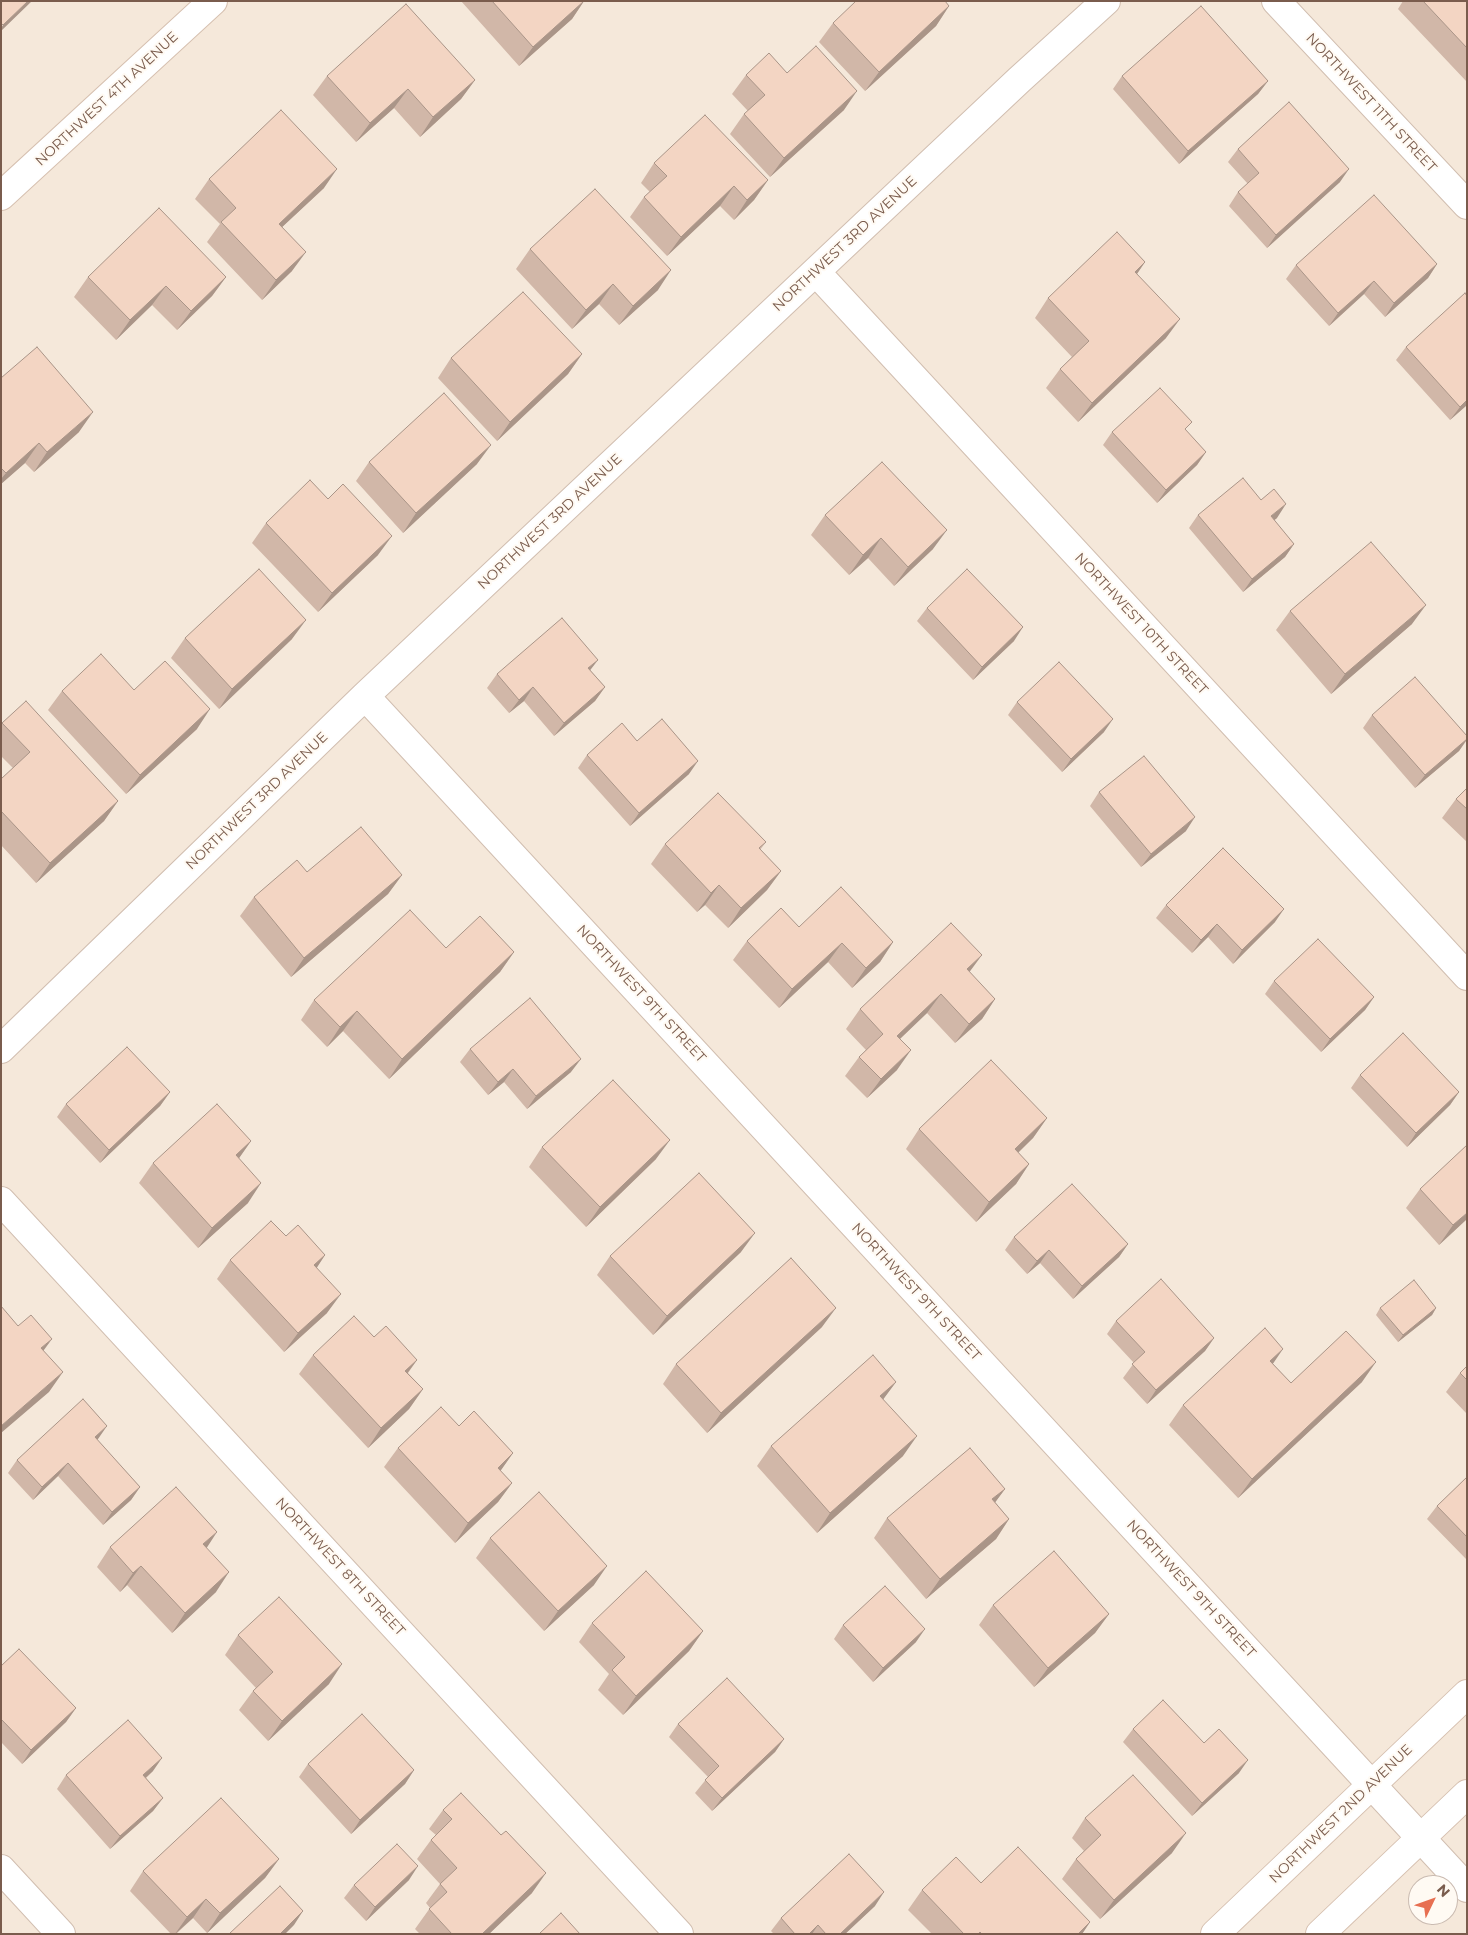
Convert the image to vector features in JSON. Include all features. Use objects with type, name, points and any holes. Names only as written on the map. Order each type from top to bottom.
[{"type":"street","name":"NORTHWEST 4TH AVENUE","points":[[1,196],[213,1]]},
{"type":"street","name":"NORTHWEST 3RD AVENUE","points":[[1,1049],[365,696],[1019,80],[1106,1]]},
{"type":"street","name":"NORTHWEST 11TH STREET","points":[[1276,1],[1467,205]]},
{"type":"street","name":"NORTHWEST 10TH STREET","points":[[816,272],[1467,976]]},
{"type":"street","name":"NORTHWEST 9TH STREET","points":[[365,696],[1467,1888]]},
{"type":"street","name":"NORTHWEST 8TH STREET","points":[[1,1201],[680,1934]]},
{"type":"street","name":"NORTHWEST 2ND AVENUE","points":[[1215,1934],[1467,1694]]},
{"type":"street","points":[[1320,1934],[1467,1794]]},
{"type":"street","points":[[1,1869],[61,1934]]},
{"type":"shaded area","points":[[1,1],[1467,1],[1467,1934],[1,1934]]},
{"type":"building","points":[[1,1],[28,1],[3,25],[1,23]]},
{"type":"building","points":[[492,1],[584,1],[533,47]]},
{"type":"building","points":[[856,1],[945,1],[949,6],[879,72],[833,23]]},
{"type":"building","points":[[1423,1],[1467,1],[1467,48]]},
{"type":"building","points":[[406,4],[475,80],[433,117],[408,89],[370,123],[327,76]]},
{"type":"building","points":[[1201,6],[1268,81],[1188,151],[1122,76]]},
{"type":"building","points":[[816,46],[857,91],[784,158],[744,114],[765,95],[746,75],[769,53],[787,73]]},
{"type":"building","points":[[1289,102],[1349,169],[1276,235],[1238,192],[1259,173],[1238,149]]},
{"type":"building","points":[[281,110],[337,169],[279,224],[306,252],[276,280],[221,222],[236,208],[209,179]]},
{"type":"building","points":[[705,115],[768,180],[747,200],[734,186],[681,237],[644,197],[667,176],[654,163]]},
{"type":"building","points":[[595,189],[671,270],[633,306],[613,284],[586,310],[530,249]]},
{"type":"building","points":[[1374,195],[1437,264],[1394,303],[1374,281],[1338,313],[1296,265]]},
{"type":"building","points":[[159,208],[226,277],[191,311],[166,286],[130,320],[88,277]]},
{"type":"building","points":[[1117,232],[1145,262],[1135,272],[1180,319],[1092,403],[1060,369],[1089,341],[1048,298]]},
{"type":"building","points":[[523,292],[582,354],[510,422],[451,358]]},
{"type":"building","points":[[1465,293],[1467,296],[1467,400],[1460,407],[1406,347]]},
{"type":"building","points":[[37,347],[93,412],[47,452],[39,443],[6,473],[1,468],[1,378]]},
{"type":"building","points":[[1160,388],[1192,422],[1185,429],[1206,452],[1166,490],[1112,432]]},
{"type":"building","points":[[444,393],[491,445],[416,513],[369,462]]},
{"type":"building","points":[[882,462],[947,530],[908,567],[881,538],[863,555],[825,515]]},
{"type":"building","points":[[1243,478],[1261,500],[1274,489],[1286,504],[1271,516],[1294,544],[1252,579],[1198,515]]},
{"type":"building","points":[[310,480],[328,499],[343,484],[392,536],[332,593],[266,523]]},
{"type":"building","points":[[1371,542],[1426,605],[1345,674],[1290,611]]},
{"type":"building","points":[[259,569],[306,620],[232,689],[185,638]]},
{"type":"building","points":[[967,569],[1023,627],[982,667],[927,608]]},
{"type":"building","points":[[562,618],[598,660],[588,668],[605,687],[564,723],[533,687],[519,700],[497,674]]},
{"type":"building","points":[[101,654],[134,690],[165,661],[210,709],[140,775],[62,691]]},
{"type":"building","points":[[1059,662],[1113,719],[1071,759],[1017,702]]},
{"type":"building","points":[[1415,677],[1467,736],[1467,739],[1425,775],[1372,715]]},
{"type":"building","points":[[26,701],[118,801],[50,863],[1,811],[1,779],[30,752],[2,723]]},
{"type":"building","points":[[662,719],[698,761],[639,813],[587,755],[622,723],[637,741]]},
{"type":"building","points":[[1144,756],[1195,817],[1151,854],[1099,792]]},
{"type":"building","points":[[1467,788],[1467,809],[1456,799]]},
{"type":"building","points":[[718,793],[766,842],[759,848],[781,871],[741,908],[719,885],[711,893],[665,844]]},
{"type":"building","points":[[361,827],[402,875],[304,958],[254,897],[297,860],[307,872]]},
{"type":"building","points":[[1223,848],[1284,909],[1242,950],[1217,924],[1201,940],[1166,905]]},
{"type":"building","points":[[841,887],[893,942],[866,968],[842,943],[792,989],[747,941],[781,908],[799,927]]},
{"type":"building","points":[[410,910],[446,948],[480,916],[514,952],[402,1059],[357,1011],[340,1027],[314,1000]]},
{"type":"building","points":[[951,923],[982,955],[967,969],[995,999],[969,1024],[941,994],[897,1036],[911,1050],[881,1079],[859,1057],[883,1034],[860,1009]]},
{"type":"building","points":[[1318,939],[1374,997],[1330,1039],[1274,981]]},
{"type":"building","points":[[530,998],[581,1059],[536,1096],[513,1069],[498,1082],[470,1049]]},
{"type":"building","points":[[1403,1033],[1459,1092],[1416,1133],[1360,1075]]},
{"type":"building","points":[[127,1047],[170,1092],[109,1150],[66,1104]]},
{"type":"building","points":[[991,1060],[1047,1118],[1015,1149],[1029,1164],[989,1202],[919,1129]]},
{"type":"building","points":[[613,1080],[670,1140],[600,1207],[542,1147]]},
{"type":"building","points":[[217,1104],[251,1141],[236,1155],[261,1183],[212,1228],[153,1163]]},
{"type":"building","points":[[1467,1145],[1467,1213],[1453,1225],[1420,1189]]},
{"type":"building","points":[[699,1173],[755,1233],[667,1316],[610,1256]]},
{"type":"building","points":[[1072,1184],[1128,1244],[1082,1286],[1049,1250],[1037,1261],[1014,1237]]},
{"type":"building","points":[[271,1221],[286,1236],[298,1225],[325,1255],[314,1265],[341,1294],[298,1333],[230,1260]]},
{"type":"building","points":[[791,1258],[836,1308],[721,1413],[676,1364]]},
{"type":"building","points":[[1161,1279],[1214,1338],[1156,1390],[1132,1364],[1145,1352],[1116,1321]]},
{"type":"building","points":[[1414,1280],[1436,1308],[1403,1335],[1380,1308]]},
{"type":"building","points":[[1,1306],[18,1326],[31,1315],[52,1339],[41,1348],[63,1372],[1,1426]]},
{"type":"building","points":[[354,1316],[374,1337],[386,1326],[417,1360],[405,1371],[423,1389],[381,1428],[313,1355]]},
{"type":"building","points":[[1265,1328],[1283,1349],[1270,1361],[1291,1383],[1346,1331],[1376,1362],[1252,1479],[1183,1405]]},
{"type":"building","points":[[873,1355],[896,1382],[880,1396],[917,1436],[830,1513],[771,1446]]},
{"type":"building","points":[[1467,1366],[1467,1380],[1460,1373]]},
{"type":"building","points":[[83,1399],[107,1426],[95,1437],[140,1487],[112,1512],[68,1463],[42,1487],[17,1460]]},
{"type":"building","points":[[441,1407],[459,1426],[474,1411],[513,1453],[498,1468],[512,1483],[468,1523],[398,1448]]},
{"type":"building","points":[[970,1448],[1005,1489],[992,1499],[1009,1519],[940,1579],[887,1518]]},
{"type":"building","points":[[1467,1477],[1467,1537],[1437,1506]]},
{"type":"building","points":[[176,1487],[217,1532],[203,1544],[229,1572],[185,1613],[141,1566],[133,1573],[110,1547]]},
{"type":"building","points":[[539,1492],[607,1566],[558,1611],[490,1538]]},
{"type":"building","points":[[1054,1551],[1109,1614],[1048,1668],[993,1605]]},
{"type":"building","points":[[646,1571],[703,1631],[636,1696],[612,1670],[625,1657],[592,1623]]},
{"type":"building","points":[[885,1586],[925,1629],[883,1668],[843,1625]]},
{"type":"building","points":[[279,1597],[342,1664],[282,1721],[253,1691],[273,1672],[238,1635]]},
{"type":"building","points":[[19,1649],[76,1708],[31,1750],[1,1719],[1,1666]]},
{"type":"building","points":[[727,1678],[784,1739],[722,1798],[705,1780],[719,1766],[678,1724]]},
{"type":"building","points":[[1163,1700],[1204,1743],[1219,1729],[1248,1760],[1202,1803],[1133,1729]]},
{"type":"building","points":[[362,1714],[414,1770],[360,1820],[308,1764]]},
{"type":"building","points":[[128,1720],[162,1758],[143,1775],[163,1798],[120,1836],[66,1775]]},
{"type":"building","points":[[1133,1775],[1186,1833],[1114,1900],[1076,1859],[1101,1835],[1085,1818]]},
{"type":"building","points":[[461,1793],[501,1835],[506,1831],[546,1873],[482,1934],[452,1934],[429,1909],[447,1892],[440,1884],[457,1868],[431,1840],[452,1819],[443,1810]]},
{"type":"building","points":[[221,1798],[279,1859],[220,1913],[206,1899],[187,1917],[143,1871]]},
{"type":"building","points":[[397,1844],[418,1866],[375,1907],[354,1885]]},
{"type":"building","points":[[1018,1847],[1090,1922],[1078,1934],[982,1934],[980,1932],[978,1934],[964,1934],[922,1890],[956,1857],[981,1883]]},
{"type":"building","points":[[849,1854],[884,1892],[840,1934],[826,1934],[818,1925],[809,1934],[795,1934],[781,1918]]},
{"type":"building","points":[[280,1886],[303,1911],[280,1934],[229,1934]]},
{"type":"building","points":[[561,1913],[580,1934],[539,1934]]}]
